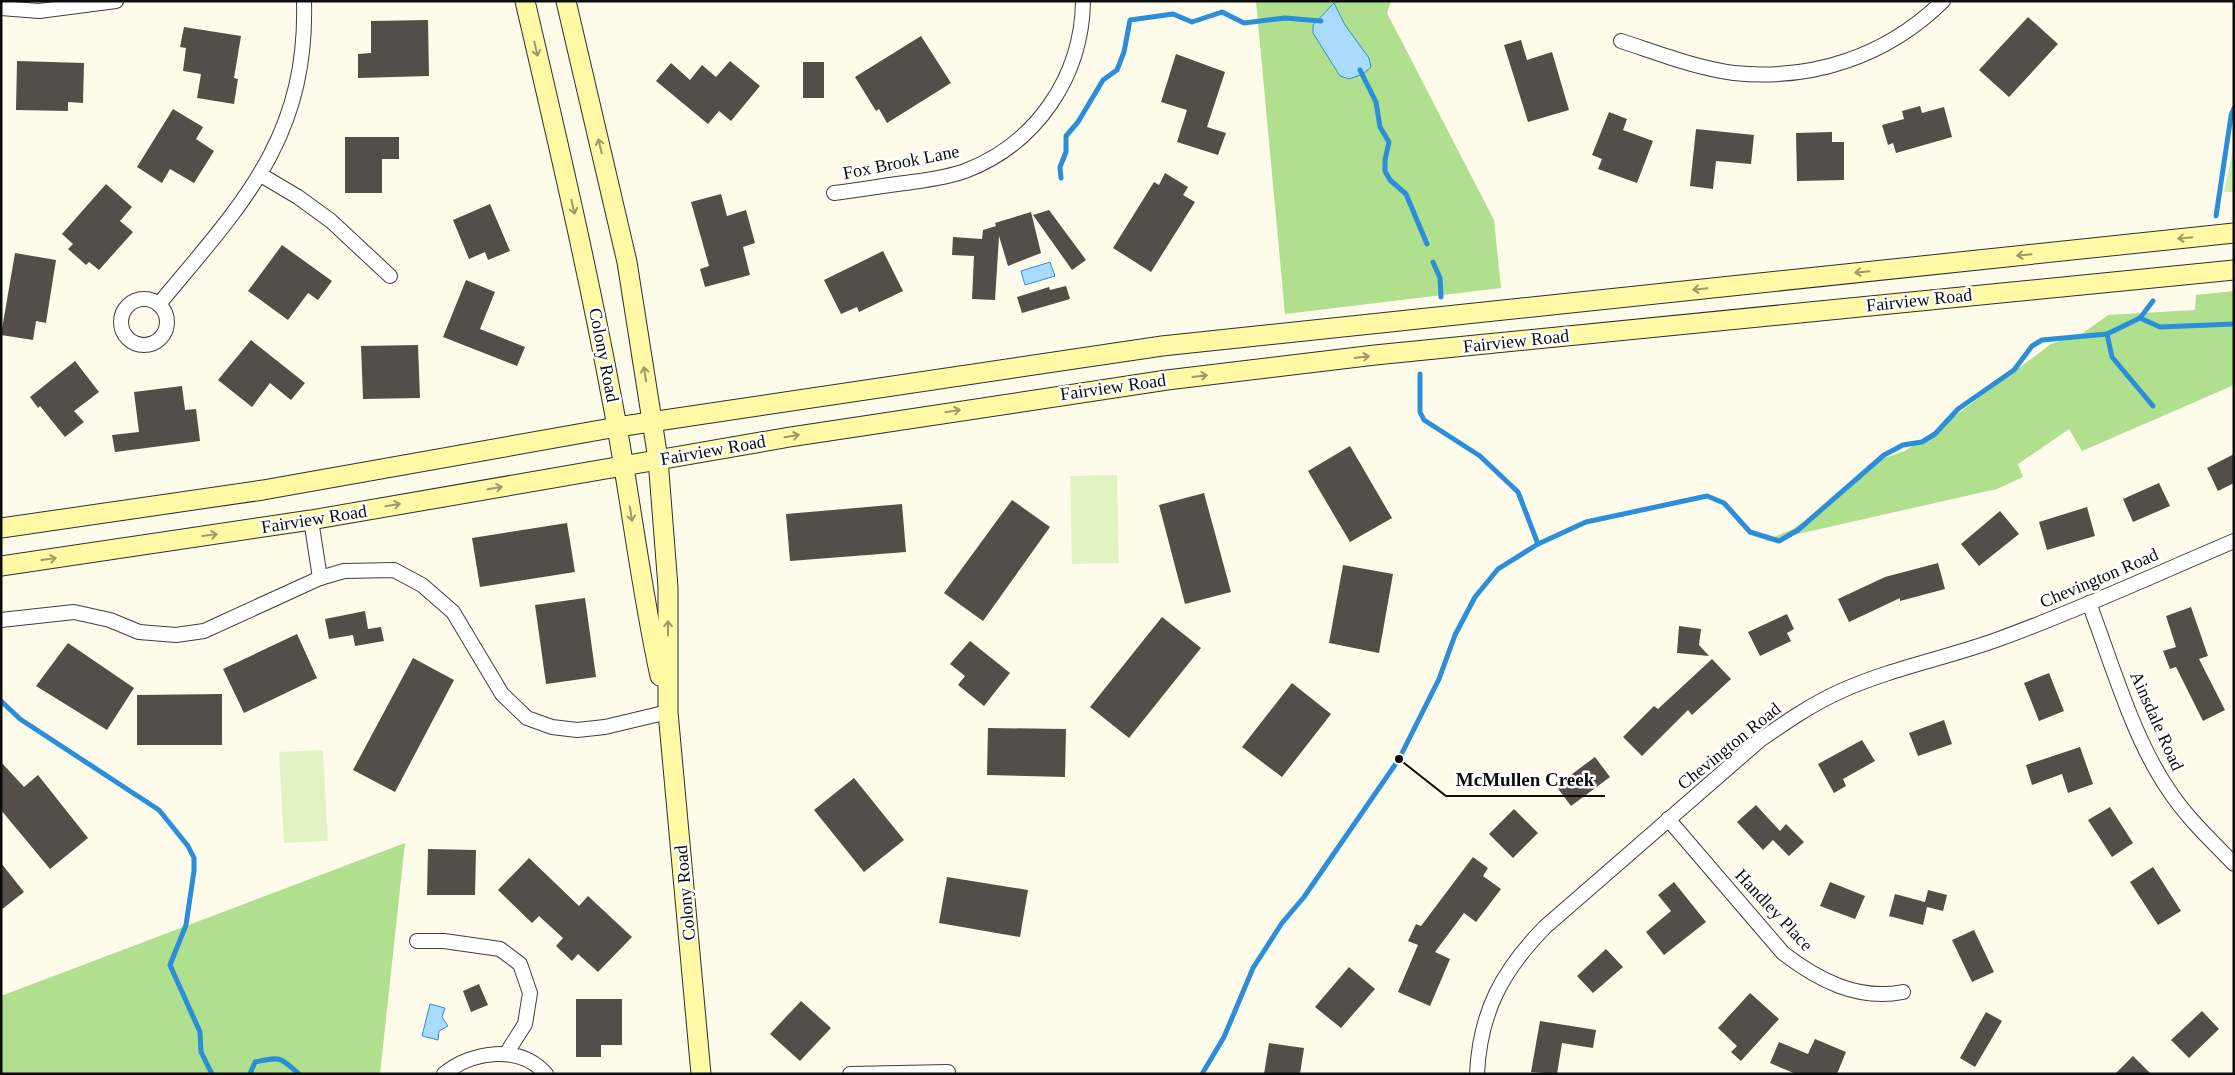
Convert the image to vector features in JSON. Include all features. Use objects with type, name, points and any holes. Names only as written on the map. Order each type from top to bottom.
[{"type":"main road","name":"Colony Road","points":[[525,1],[587,268],[618,427],[646,609],[668,712]]},
{"type":"main road","name":"Colony Road","points":[[566,1],[627,262],[658,459],[668,587],[668,712],[701,1074]]},
{"type":"main road","name":"Fairview Road","points":[[1,528],[263,490],[618,427],[1162,346],[2234,233]]},
{"type":"main road","name":"Fairview Road","points":[[1,566],[311,520],[658,459],[1036,398],[1194,377],[1375,355],[2234,270]]},
{"type":"street","points":[[1,8],[39,11],[116,1]]},
{"type":"street","points":[[159,304],[244,201],[261,175],[282,132],[300,71],[305,32],[304,1]]},
{"type":"street","name":"Fox Brook Lane","points":[[834,193],[948,176],[993,158],[1018,141],[1040,119],[1065,81],[1082,29],[1083,1]]},
{"type":"street","points":[[1621,41],[1690,63],[1733,72],[1769,75],[1806,72],[1830,67],[1863,56],[1895,40],[1926,18],[1943,1]]},
{"type":"street","points":[[261,175],[298,197],[331,221],[390,276]]},
{"type":"street","points":[[311,520],[320,578]]},
{"type":"street","name":"Chevington Road","points":[[1477,1074],[1478,1047],[1491,1003],[1506,974],[1523,949],[1545,927],[1668,819],[1760,740],[1792,717],[1823,700],[1882,675],[1984,645],[2089,603],[2234,541]]},
{"type":"street","points":[[1,620],[74,612],[110,620],[139,632],[176,635],[204,631],[320,578],[344,571],[394,570],[422,585],[453,612],[502,694],[527,718],[552,727],[577,730],[605,727],[668,712]]},
{"type":"street","name":"Ainsdale Road","points":[[2089,603],[2152,762],[2168,789],[2188,816],[2234,864]]},
{"type":"street","name":"Handley Place","points":[[1668,819],[1783,953],[1804,970],[1841,988],[1866,994],[1903,992]]},
{"type":"street","points":[[417,941],[444,941],[500,949],[520,964],[530,993],[525,1024],[506,1054]]},
{"type":"street","points":[[444,1074],[463,1061],[483,1055],[506,1054],[528,1060],[546,1074]]},
{"type":"street","points":[[850,1074],[948,1072]]},
{"type":"green space","points":[[1256,1],[1391,1],[1387,13],[1494,220],[1501,288],[1285,314]]},
{"type":"green space","points":[[2234,144],[2234,192],[2224,192]]},
{"type":"green space","points":[[2234,291],[2234,385],[2082,451],[2069,429],[2018,464],[2023,477],[1997,489],[1762,542],[1793,529],[1814,515],[1881,459],[1905,451],[1929,435],[2051,344],[2083,333],[2108,315],[2195,310],[2196,295]]},
{"type":"green space","points":[[1117,475],[1119,563],[1072,564],[1070,476]]},
{"type":"green space","points":[[323,750],[328,841],[284,843],[279,752]]},
{"type":"green space","points":[[405,843],[380,1074],[1,1074],[1,996]]},
{"type":"water","points":[[1334,3],[1345,25],[1369,58],[1371,67],[1363,74],[1349,79],[1340,76],[1313,33],[1313,25]]},
{"type":"water","points":[[1050,262],[1055,276],[1025,285],[1021,271]]},
{"type":"water","points":[[430,1004],[445,1008],[442,1017],[448,1026],[439,1031],[438,1040],[422,1036]]},
{"type":"building","points":[[2028,17],[2058,44],[2009,97],[1979,70]]},
{"type":"building","points":[[428,20],[429,76],[358,78],[358,54],[371,53],[371,21]]},
{"type":"building","points":[[184,27],[241,36],[234,78],[238,79],[234,104],[197,98],[201,74],[183,71],[186,48],[180,47]]},
{"type":"building","points":[[921,36],[951,83],[887,123],[879,109],[876,111],[855,77]]},
{"type":"building","points":[[1521,40],[1527,60],[1552,52],[1569,110],[1528,122],[1504,45]]},
{"type":"building","points":[[1176,54],[1225,72],[1207,127],[1226,133],[1218,155],[1177,142],[1187,110],[1161,102]]},
{"type":"building","points":[[17,61],[84,63],[83,103],[68,102],[68,111],[16,110]]},
{"type":"building","points":[[730,61],[760,86],[731,121],[719,111],[708,124],[656,81],[671,63],[690,80],[702,65],[716,77]]},
{"type":"building","points":[[803,62],[824,62],[824,98],[803,98]]},
{"type":"building","points":[[1920,106],[1922,113],[1944,107],[1952,137],[1896,153],[1893,143],[1888,145],[1882,125],[1904,119],[1902,111]]},
{"type":"building","points":[[173,109],[203,127],[196,139],[214,151],[194,183],[170,169],[162,183],[137,167]]},
{"type":"building","points":[[1609,112],[1627,119],[1623,130],[1653,141],[1637,183],[1598,169],[1602,159],[1592,155]]},
{"type":"building","points":[[1696,129],[1754,135],[1751,164],[1716,161],[1713,189],[1690,186]]},
{"type":"building","points":[[1832,132],[1832,142],[1844,142],[1844,180],[1797,181],[1796,133]]},
{"type":"building","points":[[345,137],[399,137],[399,159],[382,159],[382,193],[345,193]]},
{"type":"building","points":[[1165,173],[1188,187],[1183,195],[1195,202],[1151,272],[1113,248],[1154,182],[1159,185]]},
{"type":"building","points":[[106,184],[132,207],[120,221],[133,232],[99,270],[89,262],[86,265],[68,249],[73,244],[62,234]]},
{"type":"building","points":[[721,194],[727,216],[746,210],[755,243],[743,247],[750,275],[705,287],[700,269],[709,266],[691,202]]},
{"type":"building","points":[[490,204],[510,251],[488,260],[485,252],[469,259],[453,220]]},
{"type":"building","points":[[1049,210],[1086,260],[1072,270],[1033,215]]},
{"type":"building","points":[[1031,212],[1041,253],[1008,266],[999,236],[995,300],[972,299],[974,256],[952,255],[953,237],[982,239],[983,230],[996,226],[995,223]]},
{"type":"building","points":[[282,245],[332,281],[318,300],[308,293],[288,320],[248,291]]},
{"type":"building","points":[[883,251],[903,291],[859,312],[857,307],[841,314],[824,280]]},
{"type":"building","points":[[15,253],[56,260],[46,323],[36,321],[33,340],[1,335]]},
{"type":"building","points":[[466,280],[495,292],[480,329],[525,347],[517,366],[443,337]]},
{"type":"building","points":[[1066,286],[1070,299],[1022,313],[1017,297],[1049,287],[1050,290]]},
{"type":"building","points":[[251,340],[305,383],[291,400],[270,383],[252,407],[218,380]]},
{"type":"building","points":[[418,345],[420,398],[363,399],[361,346]]},
{"type":"building","points":[[75,361],[99,392],[74,411],[84,422],[65,437],[40,406],[38,408],[30,397]]},
{"type":"building","points":[[182,386],[185,410],[196,409],[200,441],[115,452],[112,435],[139,432],[134,392]]},
{"type":"building","points":[[1350,446],[1392,518],[1350,542],[1308,471]]},
{"type":"building","points":[[2234,454],[2234,483],[2218,491],[2207,468]]},
{"type":"building","points":[[2159,483],[2170,506],[2133,522],[2123,499]]},
{"type":"building","points":[[1204,493],[1231,592],[1185,604],[1159,505]]},
{"type":"building","points":[[1012,500],[1050,527],[983,621],[944,593]]},
{"type":"building","points":[[902,504],[906,552],[790,561],[786,514]]},
{"type":"building","points":[[2087,507],[2095,536],[2047,550],[2039,522]]},
{"type":"building","points":[[2000,511],[2019,534],[1979,566],[1961,544]]},
{"type":"building","points":[[567,523],[575,572],[480,587],[472,538]]},
{"type":"building","points":[[1938,563],[1945,589],[1900,601],[1900,598],[1849,622],[1838,599],[1885,577]]},
{"type":"building","points":[[1343,565],[1393,574],[1379,653],[1329,643]]},
{"type":"building","points":[[585,598],[596,677],[546,684],[535,605]]},
{"type":"building","points":[[2191,607],[2208,656],[2199,659],[2225,710],[2203,721],[2176,667],[2170,669],[2163,651],[2176,647],[2166,616]]},
{"type":"building","points":[[365,611],[368,629],[381,627],[384,641],[355,646],[353,635],[329,639],[325,619]]},
{"type":"building","points":[[1787,614],[1794,629],[1787,633],[1791,641],[1760,656],[1748,632]]},
{"type":"building","points":[[1162,617],[1201,648],[1129,738],[1090,707]]},
{"type":"building","points":[[1679,626],[1701,629],[1699,645],[1709,656],[1677,653]]},
{"type":"building","points":[[297,634],[317,678],[244,713],[223,669]]},
{"type":"building","points":[[970,641],[1010,673],[984,706],[958,685],[965,676],[950,664]]},
{"type":"building","points":[[68,643],[134,688],[107,730],[36,686]]},
{"type":"building","points":[[413,658],[454,680],[395,792],[353,770]]},
{"type":"building","points":[[1712,659],[1731,679],[1692,715],[1688,710],[1642,756],[1623,737],[1654,706],[1658,709]]},
{"type":"building","points":[[2049,673],[2064,711],[2039,721],[2024,683]]},
{"type":"building","points":[[1292,683],[1331,714],[1282,777],[1242,747]]},
{"type":"building","points":[[222,694],[222,745],[137,745],[137,695]]},
{"type":"building","points":[[1944,720],[1952,744],[1918,756],[1909,733]]},
{"type":"building","points":[[988,728],[1066,729],[1065,777],[987,775]]},
{"type":"building","points":[[1862,740],[1875,761],[1843,779],[1846,786],[1834,793],[1818,764]]},
{"type":"building","points":[[2080,747],[2093,784],[2068,793],[2062,774],[2032,785],[2026,765]]},
{"type":"building","points":[[1595,757],[1610,777],[1571,806],[1556,786]]},
{"type":"building","points":[[1,762],[24,787],[38,775],[88,838],[50,869],[1,810]]},
{"type":"building","points":[[854,778],[904,840],[864,872],[814,810]]},
{"type":"building","points":[[1756,805],[1780,831],[1786,824],[1804,842],[1789,856],[1773,840],[1763,850],[1737,822]]},
{"type":"building","points":[[2110,807],[2133,843],[2112,857],[2088,820]]},
{"type":"building","points":[[1514,809],[1538,833],[1513,858],[1489,834]]},
{"type":"building","points":[[428,849],[476,850],[475,895],[427,895]]},
{"type":"building","points":[[1473,857],[1488,868],[1483,876],[1501,889],[1476,922],[1464,913],[1435,952],[1450,959],[1430,1006],[1398,992],[1418,945],[1408,941],[1416,924],[1421,926]]},
{"type":"building","points":[[529,858],[579,906],[588,896],[632,937],[598,972],[578,954],[572,961],[556,946],[563,938],[539,916],[532,923],[498,890]]},
{"type":"building","points":[[1,863],[24,892],[1,910]]},
{"type":"building","points":[[2153,867],[2181,911],[2158,925],[2130,882]]},
{"type":"building","points":[[947,877],[1028,890],[1020,937],[939,923]]},
{"type":"building","points":[[1674,882],[1706,922],[1664,955],[1646,932],[1671,911],[1658,895]]},
{"type":"building","points":[[1830,882],[1865,896],[1855,919],[1820,906]]},
{"type":"building","points":[[1928,890],[1947,895],[1943,911],[1927,907],[1923,925],[1889,916],[1895,894],[1925,902]]},
{"type":"building","points":[[1974,930],[1994,972],[1972,982],[1952,940]]},
{"type":"building","points":[[1606,949],[1623,967],[1593,993],[1577,976]]},
{"type":"building","points":[[1349,967],[1375,989],[1341,1028],[1315,1007]]},
{"type":"building","points":[[479,984],[488,1005],[471,1012],[463,991]]},
{"type":"building","points":[[1750,993],[1779,1019],[1741,1061],[1731,1052],[1737,1046],[1718,1028]]},
{"type":"building","points":[[576,999],[622,999],[622,1045],[601,1045],[601,1057],[576,1057]]},
{"type":"building","points":[[801,1001],[831,1028],[800,1061],[770,1034]]},
{"type":"building","points":[[2202,1011],[2219,1029],[2189,1058],[2171,1040]]},
{"type":"building","points":[[1986,1012],[2002,1021],[1975,1067],[1960,1058]]},
{"type":"building","points":[[1540,1021],[1596,1030],[1593,1048],[1562,1043],[1557,1074],[1531,1072]]},
{"type":"building","points":[[1815,1039],[1846,1052],[1837,1074],[1796,1074],[1770,1063],[1779,1042],[1808,1054]]},
{"type":"building","points":[[1269,1043],[1304,1048],[1300,1074],[1264,1074]]},
{"type":"building","points":[[2133,1056],[2151,1074],[2115,1074]]},
{"type":"waterway","points":[[1061,178],[1060,167],[1066,152],[1066,136],[1078,122],[1103,80],[1117,70],[1124,52],[1130,20],[1173,14],[1192,22],[1222,12],[1244,23],[1285,18],[1321,21]]},
{"type":"waterway","points":[[1360,70],[1376,102],[1380,127],[1389,142],[1385,160],[1385,171],[1390,180],[1406,194],[1427,244]]},
{"type":"waterway","points":[[2216,216],[2231,116],[2234,108]]},
{"type":"waterway","points":[[1433,262],[1440,278],[1441,297]]},
{"type":"waterway","points":[[1202,1074],[1224,1037],[1253,968],[1282,923],[1304,897],[1399,759],[1439,679],[1455,635],[1475,597],[1498,569],[1538,544],[1586,522],[1707,496],[1724,503],[1750,532],[1779,541],[1798,530],[1884,455],[1903,445],[1922,442],[1935,434],[1958,409],[2014,370],[2032,346],[2042,340],[2107,334],[2140,318],[2153,301]]},
{"type":"waterway","points":[[2140,318],[2160,327],[2234,324]]},
{"type":"waterway","points":[[2107,334],[2112,357],[2153,406]]},
{"type":"waterway","points":[[1420,374],[1420,412],[1424,420],[1480,456],[1518,492],[1538,544]]},
{"type":"waterway","points":[[1,701],[20,719],[159,810],[188,846],[194,858],[194,871],[186,925],[170,965],[200,1032],[201,1052],[212,1074]]},
{"type":"waterway","points":[[250,1074],[255,1062],[270,1059],[283,1061],[299,1074]]},
{"type":"place","name":"McMullen Creek","points":[[1399,759]]}]
